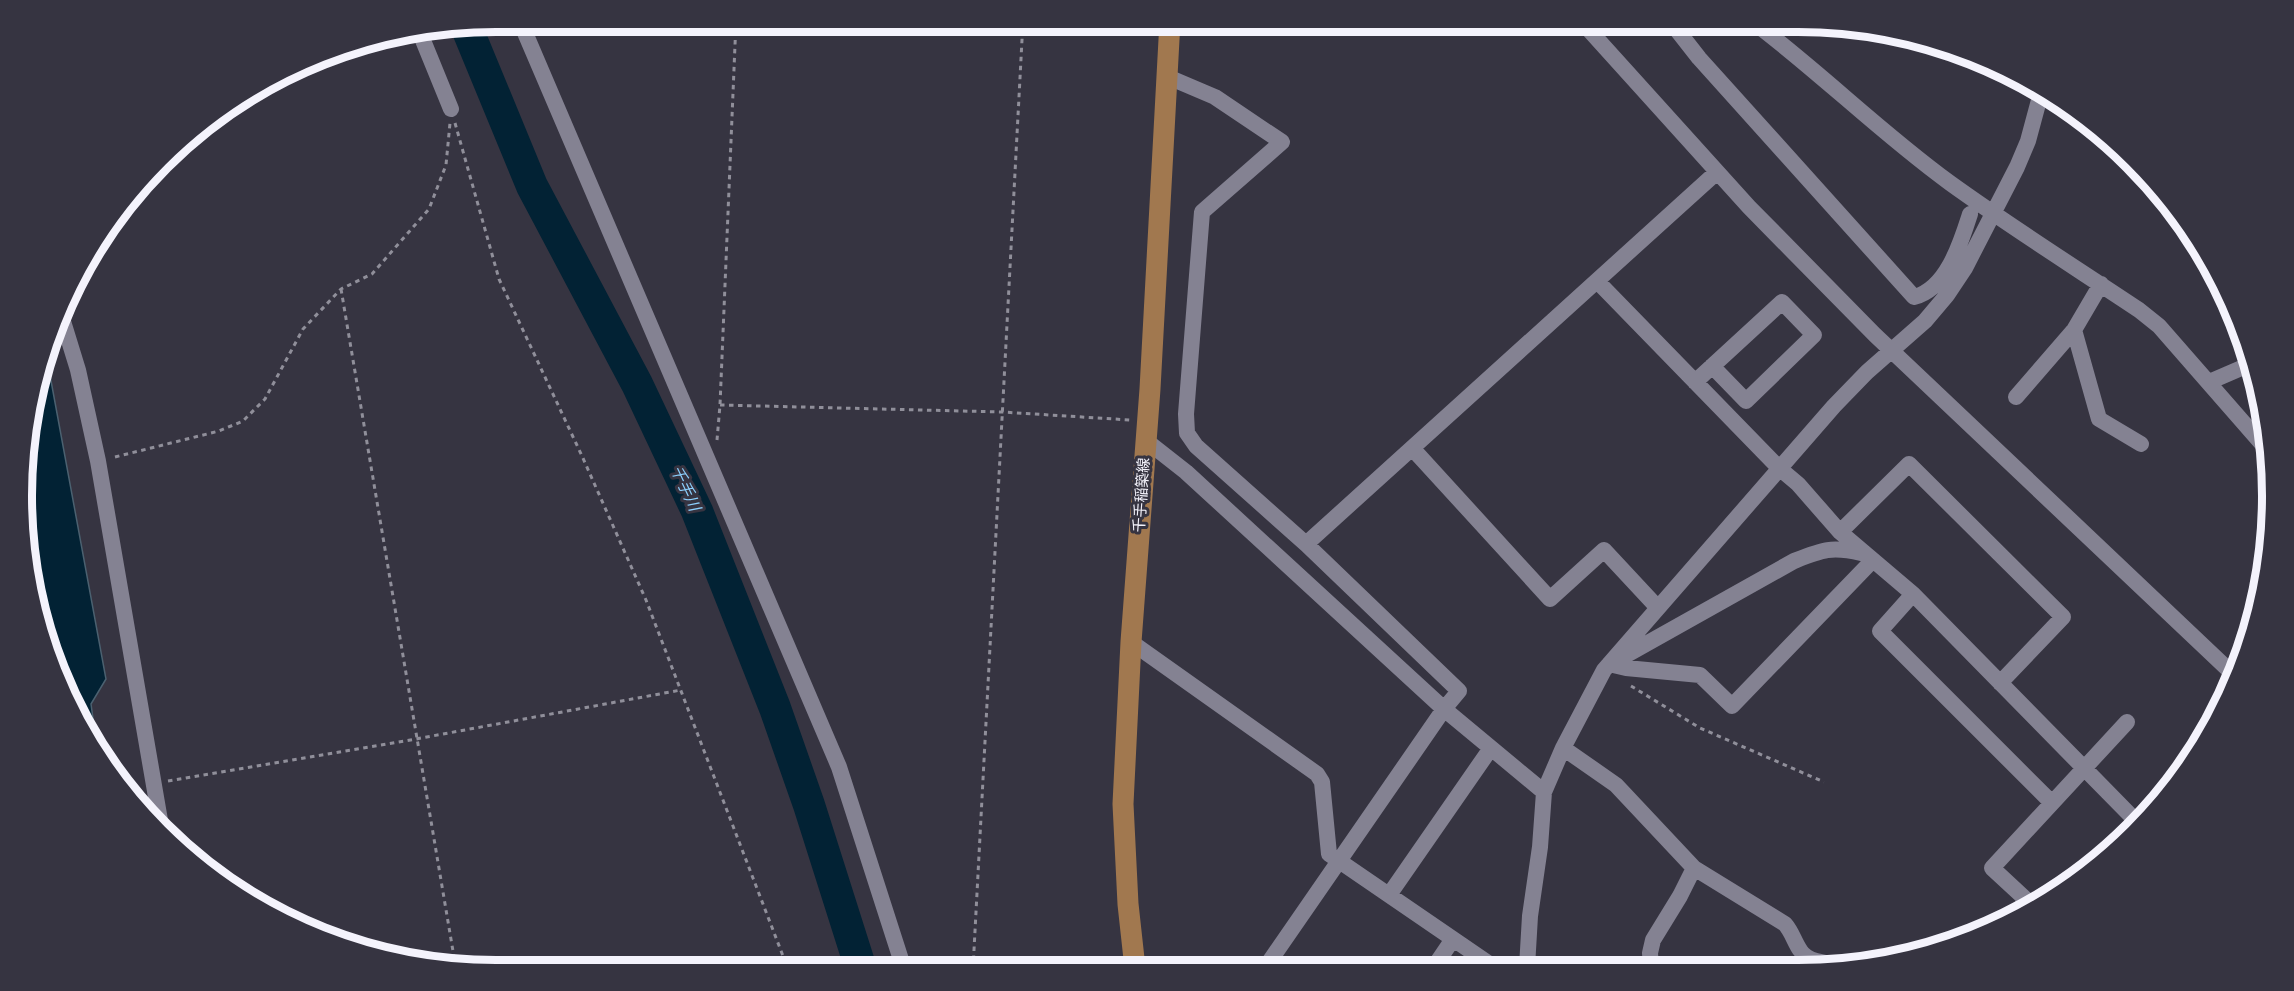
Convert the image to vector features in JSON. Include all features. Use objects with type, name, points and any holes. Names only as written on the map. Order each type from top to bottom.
[{"type":"main road","name":"千手稲築線","points":[[1134,960],[1128,904],[1123,804],[1170,32]]},
{"type":"street","points":[[525,32],[839,767],[901,960]]},
{"type":"street","points":[[1591,32],[1717,172],[1875,335],[2228,670]]},
{"type":"street","points":[[1679,32],[1699,58],[1914,297],[1923,295],[1936,285],[1956,255],[1971,214]]},
{"type":"street","points":[[1767,32],[1949,182],[2159,326],[2260,441]]},
{"type":"street","points":[[422,37],[451,109]]},
{"type":"street","points":[[1168,77],[1215,97],[1282,142],[1202,213],[1186,414],[1187,433],[1196,446],[1306,544],[1459,691],[1444,709],[1270,960]]},
{"type":"street","points":[[1527,960],[1544,792],[1563,748],[1606,667],[1779,468],[1867,372],[1925,321],[1947,295],[1965,268],[2024,149],[2039,99]]},
{"type":"street","points":[[1306,544],[1717,172]]},
{"type":"street","points":[[1597,281],[1779,468],[1798,484],[1839,532],[1913,594],[2133,817]]},
{"type":"street","points":[[2016,398],[2074,330],[2101,285]]},
{"type":"street","points":[[1695,382],[1712,366],[1782,302],[1814,336],[1746,401],[1712,366]]},
{"type":"street","points":[[64,325],[78,370],[98,461],[159,815]]},
{"type":"street","points":[[2074,330],[2099,419],[2141,444]]},
{"type":"street","points":[[2209,382],[2244,367]]},
{"type":"street","points":[[1145,430],[1186,472],[1444,709],[1544,792]]},
{"type":"street","points":[[1412,448],[1550,599],[1604,550],[1658,608]]},
{"type":"street","points":[[1839,532],[1909,464],[2064,616],[2000,683]]},
{"type":"street","points":[[1606,667],[1794,561],[1819,551],[1839,548],[1869,557]]},
{"type":"street","points":[[1606,667],[1700,675],[1732,706],[1869,557]]},
{"type":"street","points":[[1913,594],[1880,632],[2052,803]]},
{"type":"street","points":[[1131,642],[1317,774],[1322,782],[1329,854],[1484,960]]},
{"type":"street","points":[[2025,900],[1992,868],[2127,722]]},
{"type":"street","points":[[1389,895],[1491,748]]},
{"type":"street","points":[[1563,748],[1616,785],[1694,868],[1785,924],[1793,934],[1799,950],[1807,958],[1815,959]]},
{"type":"street","points":[[1651,960],[1653,940],[1694,868]]},
{"type":"street","points":[[1439,960],[1453,939]]},
{"type":"path","points":[[736,32],[720,405],[1002,412],[1145,430]]},
{"type":"path","points":[[973,960],[1022,32]]},
{"type":"path","points":[[98,461],[219,431],[243,420],[265,399],[303,329],[341,289],[372,274],[429,209],[446,165],[451,109]]},
{"type":"path","points":[[451,109],[499,279],[646,600],[785,960]]},
{"type":"path","points":[[341,289],[454,958]]},
{"type":"path","points":[[1606,667],[1700,728],[1824,782]]},
{"type":"path","points":[[153,783],[416,739],[681,690]]},
{"type":"water","points":[[49,369],[106,679],[91,704],[94,727],[79,701],[56,645],[47,616],[35,556],[32,526],[32,465],[40,405]]},
{"type":"waterway","name":"千手川","points":[[468,32],[532,186],[637,384],[697,511],[775,708],[809,805],[858,960]]}]
